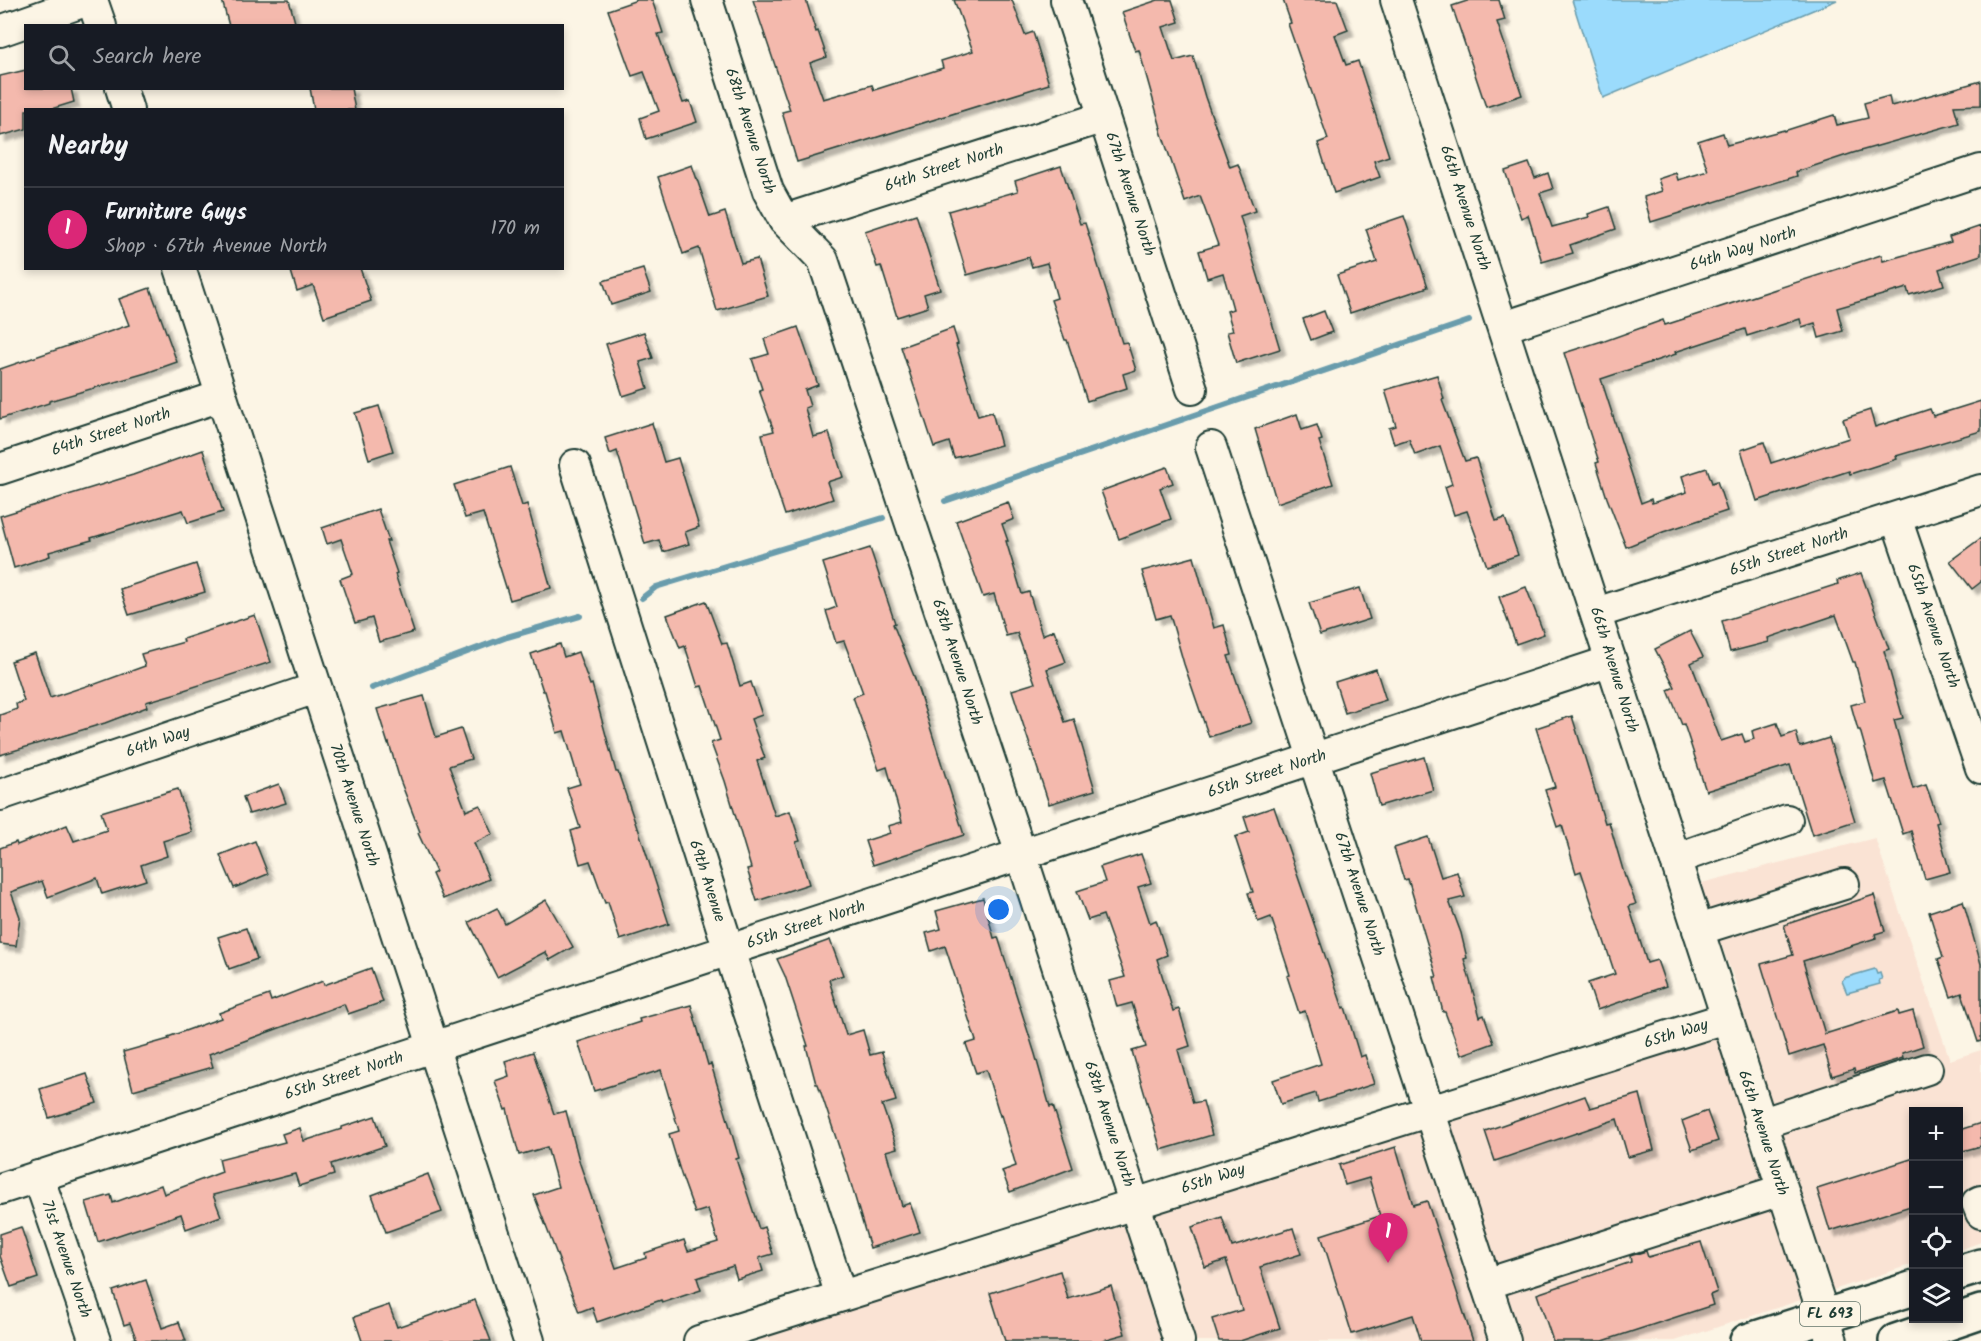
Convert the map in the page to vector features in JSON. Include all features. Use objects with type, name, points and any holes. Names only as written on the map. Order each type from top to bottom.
[{"type":"main road","points":[[1963,1273],[1981,1266]]},
{"type":"main road","name":"FL 693","points":[[1747,1341],[1827,1329],[1909,1290]]},
{"type":"main road","points":[[1896,1341],[1981,1312]]},
{"type":"street","points":[[0,31],[90,0],[99,24]]},
{"type":"street","name":"68th Avenue North","points":[[707,0],[768,191],[784,220],[823,260],[1022,854],[1179,1341]]},
{"type":"street","name":"67th Avenue North","points":[[1066,0],[1192,389]]},
{"type":"street","name":"66th Avenue North","points":[[1396,0],[1504,327],[1827,1329]]},
{"type":"street","points":[[122,90],[127,108]]},
{"type":"street","name":"64th Street North","points":[[784,220],[1104,117]]},
{"type":"street","name":"64th Way North","points":[[1504,327],[1981,170]]},
{"type":"street","name":"70th Avenue North","points":[[181,270],[529,1341]]},
{"type":"street","name":"64th Street North","points":[[0,469],[221,396]]},
{"type":"street","name":"67th Avenue North","points":[[1211,447],[1505,1341]]},
{"type":"street","name":"69th Avenue","points":[[575,465],[841,1296]]},
{"type":"street","name":"65th Street North","points":[[1596,613],[1981,490]]},
{"type":"street","name":"65th Avenue North","points":[[1896,518],[1981,768]]},
{"type":"street","name":"65th Street North","points":[[0,1189],[1611,661]]},
{"type":"street","name":"64th Way","points":[[0,795],[316,688]]},
{"type":"street","points":[[1674,859],[1787,820]]},
{"type":"street","points":[[1698,930],[1844,884]]},
{"type":"street","name":"65th Way","points":[[699,1341],[1726,1018]]},
{"type":"street","points":[[1760,1124],[1927,1069]]},
{"type":"street","name":"71st Avenue North","points":[[38,1176],[94,1341]]},
{"type":"street","points":[[1486,1284],[1781,1190]]},
{"type":"street","points":[[1981,1202],[1977,1203],[1981,1213]]},
{"type":"shaded area","points":[[1875,838],[1950,1060],[1981,1050],[1981,1242],[1963,1249],[1963,1107],[1909,1107],[1909,1265],[1827,1292],[1731,995],[1739,992],[1698,884]]},
{"type":"shaded area","points":[[1718,1032],[1804,1299],[1675,1341],[1518,1341],[1444,1117]]},
{"type":"shaded area","points":[[1422,1124],[1492,1341],[1192,1341],[1149,1210]]},
{"type":"shaded area","points":[[1127,1217],[1167,1341],[734,1341]]},
{"type":"water","points":[[1572,0],[1837,0],[1603,98]]},
{"type":"water","points":[[1875,969],[1877,974],[1880,973],[1882,979],[1879,980],[1880,984],[1847,993],[1842,981],[1844,978]]},
{"type":"building","points":[[222,0],[289,0],[295,24],[228,24]]},
{"type":"building","points":[[637,0],[652,0],[663,33],[658,34],[683,103],[690,101],[697,122],[646,139],[640,118],[659,111],[644,72],[632,76],[608,10]]},
{"type":"building","points":[[753,0],[806,0],[827,57],[810,63],[823,99],[872,85],[874,90],[943,68],[941,61],[973,51],[954,0],[1012,0],[1025,35],[1033,32],[1049,84],[797,162],[782,112],[790,110]]},
{"type":"building","points":[[1158,0],[1172,0],[1179,22],[1163,27],[1174,61],[1193,56],[1230,167],[1238,164],[1255,211],[1240,216],[1280,349],[1236,363],[1227,332],[1233,331],[1227,311],[1233,309],[1223,273],[1207,278],[1199,251],[1218,245],[1200,196],[1185,202],[1160,128],[1139,50],[1135,51],[1122,12]]},
{"type":"building","points":[[1283,0],[1337,0],[1348,30],[1335,35],[1346,65],[1358,61],[1389,156],[1374,161],[1380,177],[1334,193],[1318,143],[1328,139],[1288,24],[1291,23]]},
{"type":"building","points":[[1470,0],[1499,0],[1505,20],[1497,22],[1522,95],[1486,107],[1452,6]]},
{"type":"building","points":[[24,70],[24,90],[71,90],[74,102],[54,108],[24,108],[24,130],[0,136],[0,76]]},
{"type":"building","points":[[1981,81],[1981,105],[1954,106],[1959,123],[1853,153],[1796,172],[1797,176],[1651,222],[1644,197],[1662,191],[1658,179],[1676,173],[1678,180],[1708,171],[1698,141],[1723,133],[1727,145],[1784,131],[1834,115],[1837,125],[1868,118],[1864,103],[1889,96],[1891,106]]},
{"type":"building","points":[[310,90],[351,90],[355,108],[314,108]]},
{"type":"building","points":[[1529,163],[1535,178],[1548,173],[1553,189],[1540,193],[1552,227],[1589,217],[1588,214],[1609,207],[1616,229],[1570,245],[1573,253],[1542,262],[1528,215],[1521,218],[1505,171]]},
{"type":"building","points":[[692,165],[710,217],[725,212],[741,263],[757,259],[768,296],[717,311],[699,248],[683,254],[658,177]]},
{"type":"building","points":[[1061,166],[1080,224],[1085,223],[1122,343],[1127,342],[1136,370],[1123,374],[1127,388],[1087,401],[1051,300],[1057,298],[1047,263],[1032,267],[1029,257],[967,275],[948,211],[1018,191],[1015,181]]},
{"type":"building","points":[[916,214],[940,289],[924,294],[928,307],[897,317],[881,266],[877,267],[865,231]]},
{"type":"building","points":[[1404,216],[1428,287],[1350,313],[1337,275],[1377,262],[1366,229]]},
{"type":"building","points":[[1981,226],[1981,255],[1939,269],[1944,285],[1909,295],[1907,288],[1837,308],[1843,331],[1819,338],[1815,323],[1802,327],[1800,319],[1747,336],[1745,329],[1601,379],[1641,503],[1651,499],[1652,503],[1687,492],[1682,476],[1707,468],[1712,483],[1717,481],[1727,511],[1626,547],[1607,498],[1596,463],[1599,462],[1564,353],[1663,320],[1665,325],[1881,255],[1883,261],[1951,242],[1949,237]]},
{"type":"building","points":[[643,269],[651,292],[611,305],[603,281]]},
{"type":"building","points":[[291,270],[361,270],[371,301],[324,317],[313,285],[297,291]]},
{"type":"building","points":[[150,288],[177,362],[49,401],[49,403],[0,419],[0,369],[129,325],[119,299]]},
{"type":"building","points":[[1324,311],[1332,332],[1311,340],[1303,319]]},
{"type":"building","points":[[798,327],[818,385],[805,390],[810,406],[805,408],[813,437],[829,433],[843,477],[827,482],[833,499],[785,515],[762,434],[774,431],[759,390],[762,389],[752,359],[769,354],[764,339]]},
{"type":"building","points":[[953,328],[978,416],[992,412],[1001,445],[954,458],[949,442],[934,447],[901,347]]},
{"type":"building","points":[[644,332],[653,358],[640,362],[648,388],[623,396],[606,344]]},
{"type":"building","points":[[1437,375],[1444,399],[1442,400],[1465,461],[1476,458],[1496,521],[1505,518],[1518,555],[1487,566],[1467,511],[1454,515],[1445,487],[1452,484],[1440,446],[1415,455],[1409,439],[1394,444],[1389,428],[1396,426],[1385,390]]},
{"type":"building","points":[[1981,401],[1981,431],[1896,456],[1897,459],[1850,474],[1849,471],[1757,501],[1741,450],[1764,442],[1771,463],[1849,438],[1843,419],[1870,410],[1875,427],[1930,409],[1933,416]]},
{"type":"building","points":[[379,406],[393,451],[369,459],[355,413]]},
{"type":"building","points":[[1297,414],[1302,430],[1317,425],[1322,440],[1319,441],[1333,484],[1277,503],[1255,429]]},
{"type":"building","points":[[652,423],[664,462],[678,458],[699,527],[685,532],[689,544],[663,552],[659,540],[645,544],[617,451],[610,454],[605,438]]},
{"type":"building","points":[[203,450],[223,512],[188,523],[183,510],[49,552],[50,556],[14,568],[0,516],[133,475]]},
{"type":"building","points":[[510,467],[522,506],[527,504],[551,588],[510,600],[483,513],[465,518],[454,485]]},
{"type":"building","points":[[1167,467],[1173,483],[1160,488],[1171,519],[1119,539],[1101,491]]},
{"type":"building","points":[[1008,502],[1014,519],[1002,524],[1022,594],[1029,592],[1042,635],[1054,630],[1066,662],[1047,669],[1065,722],[1074,719],[1095,790],[1049,804],[1012,690],[1035,683],[1017,633],[1006,636],[994,594],[983,597],[956,521]]},
{"type":"building","points":[[378,509],[389,541],[386,541],[397,573],[395,574],[414,632],[379,642],[372,618],[355,623],[340,579],[353,574],[341,539],[327,544],[322,528]]},
{"type":"building","points":[[1981,538],[1981,582],[1972,589],[1950,561]]},
{"type":"building","points":[[870,548],[895,623],[893,624],[914,676],[964,835],[873,865],[865,841],[890,833],[888,826],[902,822],[887,767],[879,770],[853,697],[863,693],[844,641],[836,643],[826,611],[837,607],[823,563]]},
{"type":"building","points":[[1194,557],[1214,628],[1224,625],[1232,655],[1228,656],[1251,723],[1209,737],[1170,615],[1156,619],[1142,571]]},
{"type":"building","points":[[196,564],[205,592],[129,615],[120,589]]},
{"type":"building","points":[[1861,573],[1889,649],[1884,651],[1903,718],[1894,720],[1913,789],[1926,785],[1939,822],[1936,823],[1950,872],[1925,879],[1911,831],[1903,834],[1886,780],[1875,783],[1851,705],[1865,701],[1855,662],[1853,662],[1836,615],[1768,638],[1769,642],[1730,652],[1722,621],[1838,584],[1837,581]]},
{"type":"building","points":[[1526,587],[1544,634],[1516,644],[1499,597]]},
{"type":"building","points":[[1360,588],[1370,619],[1320,635],[1309,603]]},
{"type":"building","points":[[706,601],[722,644],[727,643],[740,686],[751,682],[762,715],[751,719],[765,758],[757,761],[775,816],[790,811],[800,841],[796,842],[809,884],[757,901],[747,869],[751,868],[711,743],[720,740],[702,686],[698,687],[685,646],[680,648],[667,615]]},
{"type":"building","points":[[255,615],[271,662],[146,702],[147,707],[105,723],[0,755],[0,715],[17,709],[16,704],[24,701],[11,661],[35,653],[50,698],[145,666],[141,654],[184,642],[183,639]]},
{"type":"building","points":[[1690,631],[1703,657],[1691,663],[1721,741],[1742,734],[1745,742],[1754,739],[1752,731],[1777,723],[1782,737],[1796,732],[1800,747],[1829,738],[1855,821],[1812,835],[1790,765],[1706,791],[1684,724],[1682,725],[1668,690],[1675,687],[1655,649]]},
{"type":"building","points":[[560,644],[564,657],[578,652],[590,685],[592,684],[616,772],[618,772],[638,828],[669,924],[620,940],[608,902],[605,903],[590,861],[580,864],[571,831],[580,828],[567,788],[580,784],[564,731],[557,733],[531,654]]},
{"type":"building","points":[[1376,669],[1386,700],[1345,713],[1335,682]]},
{"type":"building","points":[[424,696],[436,737],[461,729],[471,759],[449,766],[466,811],[480,805],[493,834],[474,843],[489,879],[443,899],[432,874],[436,872],[418,833],[420,832],[377,709]]},
{"type":"building","points":[[1572,716],[1605,823],[1609,822],[1625,877],[1636,904],[1629,906],[1647,963],[1657,960],[1666,986],[1597,1010],[1588,983],[1615,974],[1581,871],[1576,873],[1562,825],[1557,827],[1545,790],[1555,787],[1536,728]]},
{"type":"building","points":[[1424,757],[1433,790],[1379,806],[1370,773]]},
{"type":"building","points":[[279,784],[286,803],[249,814],[243,797]]},
{"type":"building","points":[[178,789],[192,832],[163,841],[167,856],[141,865],[146,880],[102,894],[97,878],[48,897],[42,881],[11,892],[20,917],[16,946],[0,944],[0,848],[16,842],[17,845],[67,825],[74,841],[107,830],[101,812]]},
{"type":"building","points":[[1274,807],[1343,1008],[1345,1007],[1360,1057],[1365,1055],[1374,1084],[1318,1102],[1316,1093],[1281,1104],[1273,1080],[1321,1064],[1305,1011],[1299,1013],[1287,976],[1290,975],[1271,917],[1258,922],[1248,893],[1253,892],[1235,837],[1249,832],[1244,817]]},
{"type":"building","points":[[1428,837],[1441,877],[1457,872],[1465,897],[1449,901],[1461,933],[1467,958],[1464,959],[1480,1017],[1484,1015],[1494,1043],[1461,1055],[1445,1012],[1443,1012],[1434,977],[1437,977],[1408,879],[1404,880],[1394,848]]},
{"type":"building","points":[[255,841],[268,874],[234,888],[220,855]]},
{"type":"building","points":[[1141,854],[1151,883],[1138,887],[1150,923],[1156,920],[1167,955],[1157,959],[1173,1011],[1179,1009],[1190,1046],[1178,1050],[1193,1103],[1203,1101],[1212,1135],[1161,1150],[1132,1051],[1146,1047],[1132,1003],[1117,1007],[1110,981],[1125,977],[1103,915],[1088,920],[1077,891],[1105,882],[1100,867]]},
{"type":"building","points":[[1874,895],[1885,931],[1875,934],[1876,938],[1803,961],[1825,1034],[1898,1011],[1899,1015],[1913,1011],[1923,1046],[1902,1053],[1903,1058],[1855,1073],[1854,1069],[1832,1076],[1823,1045],[1789,1056],[1761,964],[1793,955],[1784,925]]},
{"type":"building","points":[[983,898],[994,938],[998,937],[1050,1107],[1053,1106],[1073,1168],[1010,1192],[1002,1171],[1016,1166],[1001,1115],[986,1070],[976,1073],[966,1044],[976,1041],[945,946],[931,951],[926,933],[941,929],[936,911]]},
{"type":"building","points":[[546,900],[573,947],[550,960],[545,952],[497,977],[469,922],[497,908],[505,924]]},
{"type":"building","points":[[1963,901],[1981,964],[1981,1041],[1978,1042],[1962,993],[1951,997],[1938,959],[1943,957],[1929,912]]},
{"type":"building","points":[[246,928],[257,959],[229,969],[218,937]]},
{"type":"building","points":[[830,940],[843,975],[829,980],[846,1035],[863,1030],[870,1055],[882,1052],[896,1101],[882,1105],[897,1148],[886,1151],[902,1206],[910,1203],[920,1232],[870,1248],[849,1177],[818,1084],[816,1084],[806,1046],[808,1046],[785,976],[777,959]]},
{"type":"building","points":[[371,968],[383,1002],[348,1014],[344,1004],[209,1054],[213,1067],[133,1090],[123,1052],[169,1039],[168,1037],[221,1018],[219,1013],[269,995],[271,1001],[323,981],[324,985]]},
{"type":"building","points":[[691,1005],[708,1065],[711,1064],[739,1158],[736,1159],[759,1229],[764,1227],[773,1254],[759,1258],[763,1271],[737,1279],[733,1266],[697,1278],[701,1290],[662,1303],[661,1300],[597,1322],[592,1307],[579,1312],[534,1195],[558,1187],[547,1147],[519,1155],[507,1109],[505,1110],[495,1081],[509,1076],[505,1061],[533,1052],[554,1114],[566,1111],[580,1164],[616,1268],[646,1258],[645,1253],[684,1240],[688,1251],[718,1242],[708,1209],[695,1213],[681,1174],[669,1134],[679,1131],[661,1070],[594,1091],[578,1042],[640,1022],[639,1019]]},
{"type":"building","points":[[87,1074],[97,1103],[49,1118],[40,1089]]},
{"type":"building","points":[[1640,1094],[1654,1150],[1628,1157],[1617,1119],[1495,1161],[1485,1131],[1585,1096],[1590,1108]]},
{"type":"building","points":[[1707,1111],[1718,1141],[1692,1150],[1682,1121]]},
{"type":"building","points":[[375,1116],[385,1146],[331,1164],[334,1175],[299,1186],[295,1174],[213,1195],[221,1216],[186,1229],[181,1214],[98,1242],[86,1202],[111,1195],[113,1203],[161,1185],[164,1194],[222,1172],[219,1159],[285,1142],[282,1134],[300,1128],[304,1141]]},
{"type":"building","points":[[1981,1123],[1981,1146],[1963,1151],[1963,1129]]},
{"type":"building","points":[[1396,1147],[1413,1205],[1427,1201],[1473,1341],[1421,1341],[1413,1315],[1352,1334],[1321,1235],[1380,1216],[1369,1178],[1345,1185],[1339,1165]]},
{"type":"building","points":[[1909,1160],[1909,1207],[1830,1231],[1817,1189]]},
{"type":"building","points":[[428,1174],[442,1212],[386,1232],[372,1195]]},
{"type":"building","points":[[1222,1217],[1232,1247],[1293,1228],[1301,1254],[1260,1267],[1280,1328],[1240,1341],[1219,1341],[1212,1319],[1242,1310],[1226,1260],[1205,1267],[1192,1227]]},
{"type":"building","points":[[21,1227],[38,1278],[11,1287],[0,1256],[0,1234]]},
{"type":"building","points":[[1701,1242],[1717,1292],[1710,1295],[1713,1305],[1603,1341],[1553,1341],[1537,1294],[1631,1262],[1630,1256],[1646,1251],[1648,1257]]},
{"type":"building","points":[[1060,1271],[1068,1299],[1111,1286],[1125,1334],[1100,1341],[1005,1341],[990,1293]]},
{"type":"building","points":[[146,1280],[162,1328],[179,1322],[186,1341],[133,1341],[136,1338],[130,1323],[124,1325],[113,1291]]},
{"type":"building","points":[[475,1300],[491,1341],[362,1341],[354,1317],[389,1305],[397,1327]]},
{"type":"waterway","points":[[945,501],[1469,321]]},
{"type":"waterway","points":[[642,598],[656,587],[883,518]]},
{"type":"waterway","points":[[372,688],[507,637],[580,616]]},
{"type":"place","name":"Furniture Guys","points":[[1388,1263]]}]
